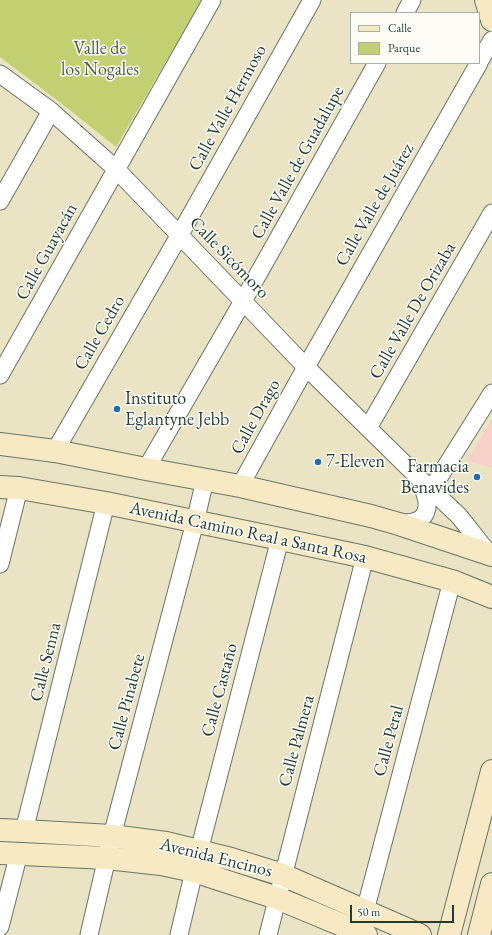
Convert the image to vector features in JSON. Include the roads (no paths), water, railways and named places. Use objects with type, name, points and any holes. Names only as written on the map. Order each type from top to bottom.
[{"type":"street","name":"Calle Guayacán","points":[[0,375],[212,0]]},
{"type":"street","name":"Calle Valle Hermoso","points":[[179,236],[312,0]]},
{"type":"street","points":[[406,12],[412,0]]},
{"type":"street","points":[[486,0],[492,20]]},
{"type":"street","name":"Calle Valle de Juárez","points":[[480,61],[492,40]]},
{"type":"street","name":"Calle Valle de Guadalupe","points":[[146,469],[376,64]]},
{"type":"street","name":"Calle Valle de Juárez","points":[[306,367],[478,64]]},
{"type":"street","name":"Calle Sicómoro","points":[[0,74],[51,111],[116,169],[306,367],[459,516],[491,554]]},
{"type":"street","points":[[0,201],[51,111]]},
{"type":"street","name":"Calle Valle De Orizaba","points":[[368,428],[492,213]]},
{"type":"street","name":"Calle Cedro","points":[[55,450],[179,236]]},
{"type":"street","name":"Calle Drago","points":[[240,486],[306,367]]},
{"type":"street","points":[[426,485],[492,393]]},
{"type":"street","points":[[0,444],[55,450],[146,469],[240,486],[371,516],[491,554]]},
{"type":"street","name":"Calle Pinabete","points":[[89,935],[112,836],[205,480]]},
{"type":"street","name":"Calle Sicómoro","points":[[399,524],[414,522],[421,519],[425,514],[427,508],[426,485]]},
{"type":"street","points":[[0,564],[9,487]]},
{"type":"street","name":"Avenida Camino Real a Santa Rosa","points":[[9,487],[106,504],[366,558],[452,581],[492,597]]},
{"type":"street","name":"Calle Senna","points":[[24,831],[106,504]]},
{"type":"street","name":"Calle Castaño","points":[[178,935],[280,539]]},
{"type":"street","name":"Calle Palmera","points":[[268,935],[366,558]]},
{"type":"street","name":"Calle Peral","points":[[365,911],[452,581]]},
{"type":"street","points":[[449,935],[492,771]]},
{"type":"street","name":"Avenida Encinos","points":[[0,830],[112,836],[166,843],[196,861],[363,935]]},
{"type":"street","points":[[0,927],[10,853]]},
{"type":"street","name":"Avenida Encinos","points":[[10,853],[107,858],[161,864],[231,859],[283,875],[420,935]]},
{"type":"street","points":[[479,935],[492,884]]},
{"type":"place","name":"Instituto Eglantyne Jebb","points":[[117,409]]},
{"type":"place","name":"7-Eleven","points":[[318,462]]},
{"type":"place","name":"Farmacia Benavides","points":[[477,477]]},
{"type":"park label","name":"Valle de los Nogales","points":[[100,59]]}]
